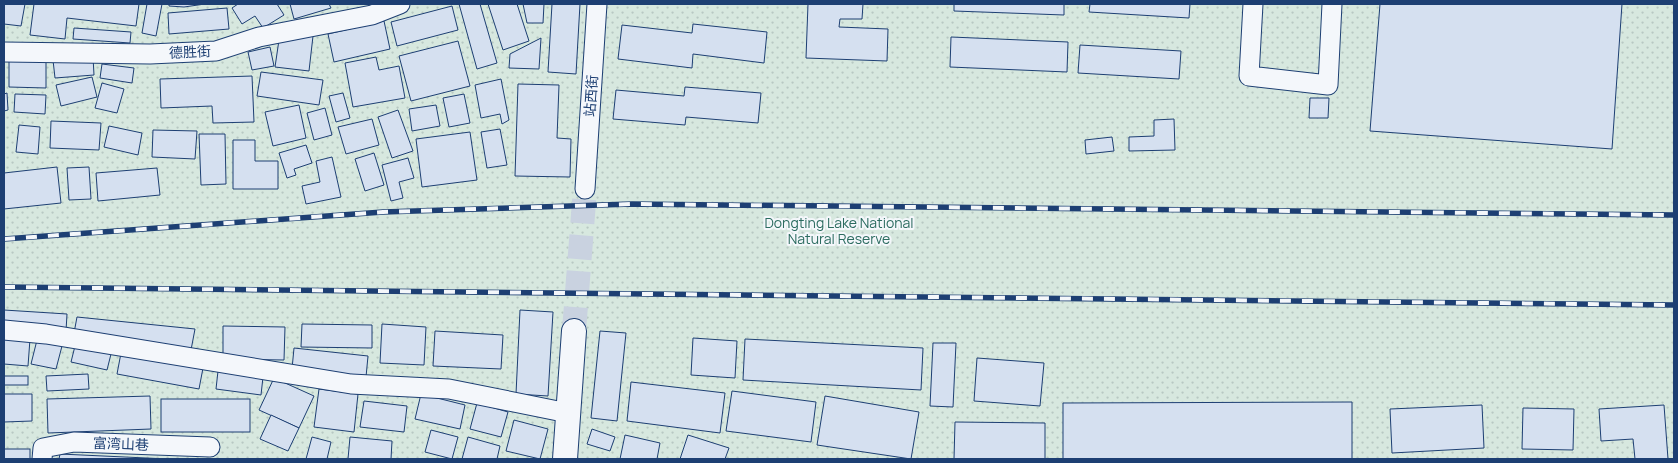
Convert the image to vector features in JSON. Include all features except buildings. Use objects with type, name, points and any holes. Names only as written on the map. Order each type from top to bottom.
[{"type":"main road","points":[[564,459],[574,332]]},
{"type":"street","name":"德胜街","points":[[4,52],[150,54],[216,51],[259,37],[372,15],[400,4]]},
{"type":"street","name":"站西街","points":[[585,189],[597,4]]},
{"type":"street","points":[[1252,4],[1249,76],[1328,86],[1332,4]]},
{"type":"street","points":[[4,330],[46,334],[351,384],[449,389],[568,413]]},
{"type":"street","name":"富湾山巷","points":[[42,459],[43,448],[74,442],[210,447]]},
{"type":"green space","name":"Dongting Lake National Natural Reserve","points":[[4,4],[1674,4],[1674,459],[4,459]]},
{"type":"tunnel","points":[[574,331],[585,189]]},
{"type":"railway","points":[[4,239],[383,212],[632,204],[1674,215]]},
{"type":"railway","points":[[4,287],[1674,305]]}]
